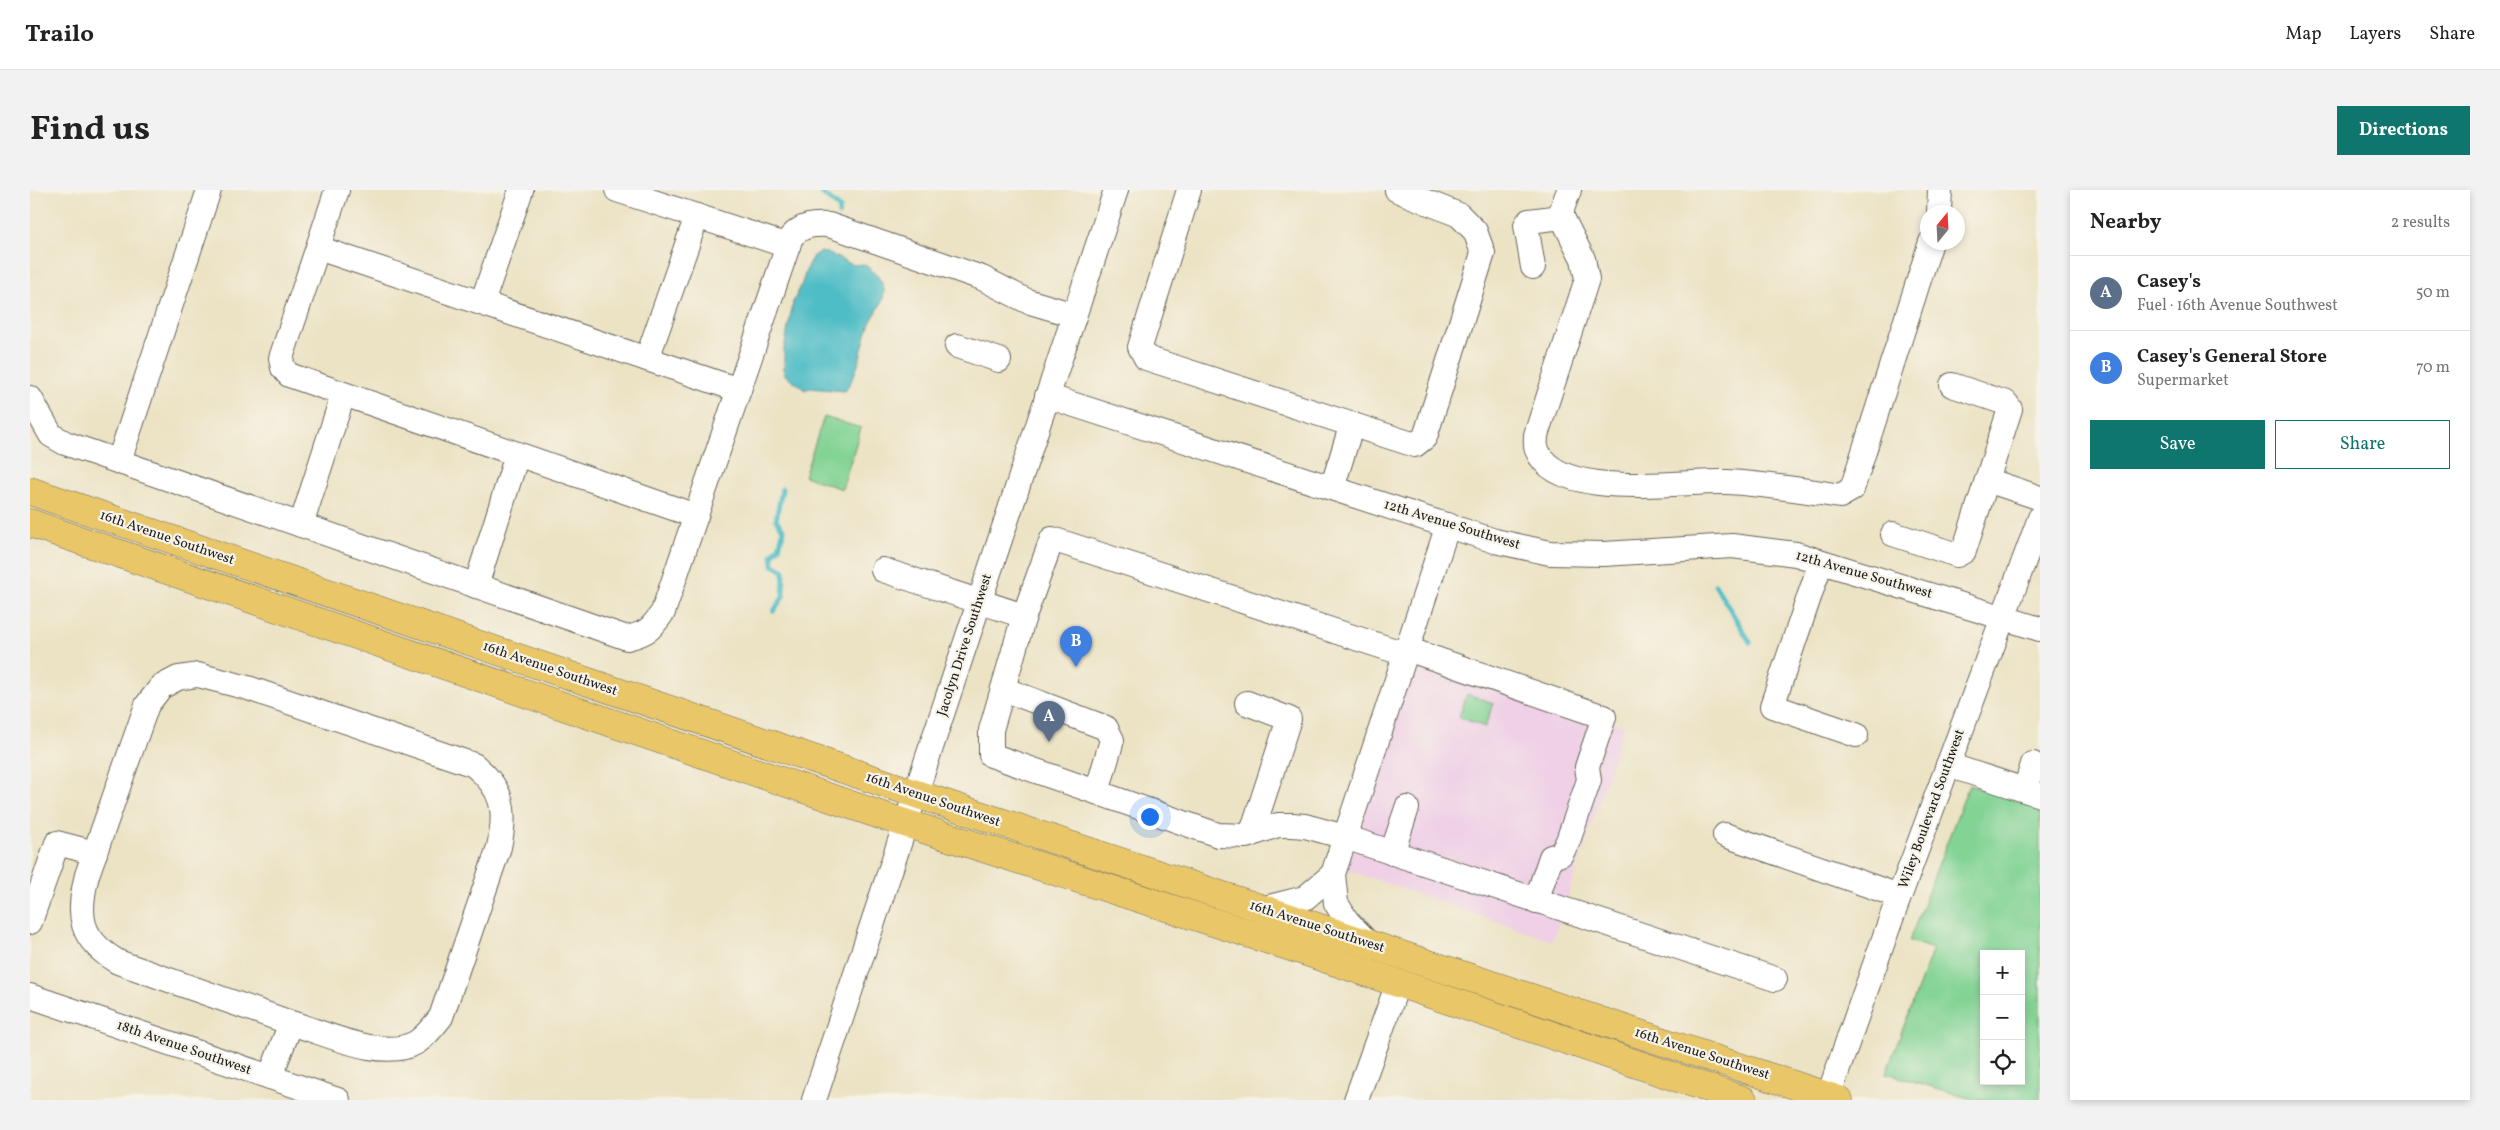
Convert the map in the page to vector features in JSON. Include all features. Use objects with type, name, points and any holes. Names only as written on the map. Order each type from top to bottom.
[{"type":"main road","name":"16th Avenue Southwest","points":[[30,491],[916,794],[1831,1099]]},
{"type":"main road","name":"16th Avenue Southwest","points":[[30,523],[906,824],[1398,983],[1743,1100]]},
{"type":"main road","points":[[1197,917],[1209,911],[1223,909],[1310,937],[1322,937],[1329,931]]},
{"type":"street","points":[[119,461],[209,190]]},
{"type":"street","points":[[337,190],[281,358],[283,368],[296,379],[696,516]]},
{"type":"street","points":[[482,303],[521,190]]},
{"type":"street","points":[[617,190],[788,246]]},
{"type":"street","name":"Jacolyn Drive Southwest","points":[[814,1100],[1116,190]]},
{"type":"street","points":[[1189,190],[1140,348],[1146,358],[1415,445],[1425,437],[1483,253],[1475,231],[1460,215],[1397,190]]},
{"type":"street","points":[[1569,190],[1562,209],[1562,217],[1583,259],[1587,279],[1536,435],[1536,449],[1546,464],[1562,474],[1595,484],[1726,482],[1840,496],[1852,489],[1928,250]]},
{"type":"street","points":[[1939,205],[1940,190]]},
{"type":"street","points":[[647,359],[697,216]]},
{"type":"street","points":[[1533,267],[1526,224],[1562,217]]},
{"type":"street","points":[[30,398],[51,435],[65,443],[627,638],[644,634],[653,627],[663,612],[791,237],[799,228],[814,224],[829,225],[982,278],[1016,307],[1074,315]]},
{"type":"street","points":[[318,248],[739,390]]},
{"type":"street","points":[[957,346],[999,360]]},
{"type":"street","points":[[1893,534],[1957,554],[1964,551],[2010,409],[2006,403],[1952,385]]},
{"type":"street","points":[[301,525],[343,395]]},
{"type":"street","name":"12th Avenue Southwest","points":[[1048,396],[1495,541],[1550,553],[1604,554],[1732,546],[1796,554],[2040,629]]},
{"type":"street","points":[[1332,488],[1352,424]]},
{"type":"street","points":[[476,586],[517,455]]},
{"type":"street","points":[[1987,480],[2040,498]]},
{"type":"street","name":"Wiley Boulevard Southwest","points":[[1831,1099],[1899,896],[2040,518]]},
{"type":"street","points":[[1370,945],[1347,921],[1336,903],[1333,874],[1448,525]]},
{"type":"street","points":[[1536,900],[1551,857],[1561,854],[1568,841],[1589,780],[1587,767],[1604,717],[1052,539],[1024,616],[991,730],[991,755],[1218,835],[1251,835],[1278,825],[1292,825],[1305,826],[1345,837],[1775,979]]},
{"type":"street","points":[[1821,562],[1771,705],[1856,735]]},
{"type":"street","points":[[883,570],[1024,616]]},
{"type":"street","points":[[198,675],[248,688],[457,759],[474,765],[485,774],[496,788],[504,822],[499,847],[441,1017],[416,1042],[398,1048],[378,1050],[291,1023],[118,962],[105,954],[95,944],[84,925],[80,904],[95,853],[147,705],[161,687],[178,678],[198,675]]},
{"type":"street","points":[[1003,689],[1106,728],[1112,740],[1097,792]]},
{"type":"street","points":[[1247,703],[1289,719],[1251,835]]},
{"type":"street","points":[[1948,765],[2032,793],[2033,764]]},
{"type":"street","points":[[1392,853],[1407,808]]},
{"type":"street","points":[[1725,835],[1899,896]]},
{"type":"street","points":[[31,915],[57,842],[95,853]]},
{"type":"street","points":[[1262,909],[1305,898],[1333,874]]},
{"type":"street","points":[[1356,1100],[1398,983]]},
{"type":"street","name":"18th Avenue Southwest","points":[[30,996],[338,1100]]},
{"type":"street","points":[[270,1077],[291,1023]]},
{"type":"shaded area","points":[[1412,653],[1624,726],[1553,941],[1342,868]]},
{"type":"green space","points":[[824,417],[861,428],[842,489],[804,476]]},
{"type":"green space","points":[[1467,694],[1493,703],[1485,727],[1459,717]]},
{"type":"green space","points":[[1969,785],[2040,809],[2040,1100],[1975,1100],[1886,1073],[1933,949],[1909,941]]},
{"type":"water","points":[[819,252],[827,253],[853,265],[864,264],[877,276],[884,287],[883,300],[870,323],[857,367],[845,391],[809,388],[805,390],[784,374],[784,349],[793,302],[808,265],[813,256]]},
{"type":"waterway","points":[[818,190],[840,208],[839,214]]},
{"type":"waterway","points":[[774,611],[783,597],[784,571],[773,565],[772,555],[779,547],[784,530],[776,520],[782,489]]},
{"type":"waterway","points":[[1715,585],[1750,642]]},
{"type":"place","name":"Casey's General Store","points":[[1076,667]]},
{"type":"place","name":"Casey's","points":[[1049,742]]}]
